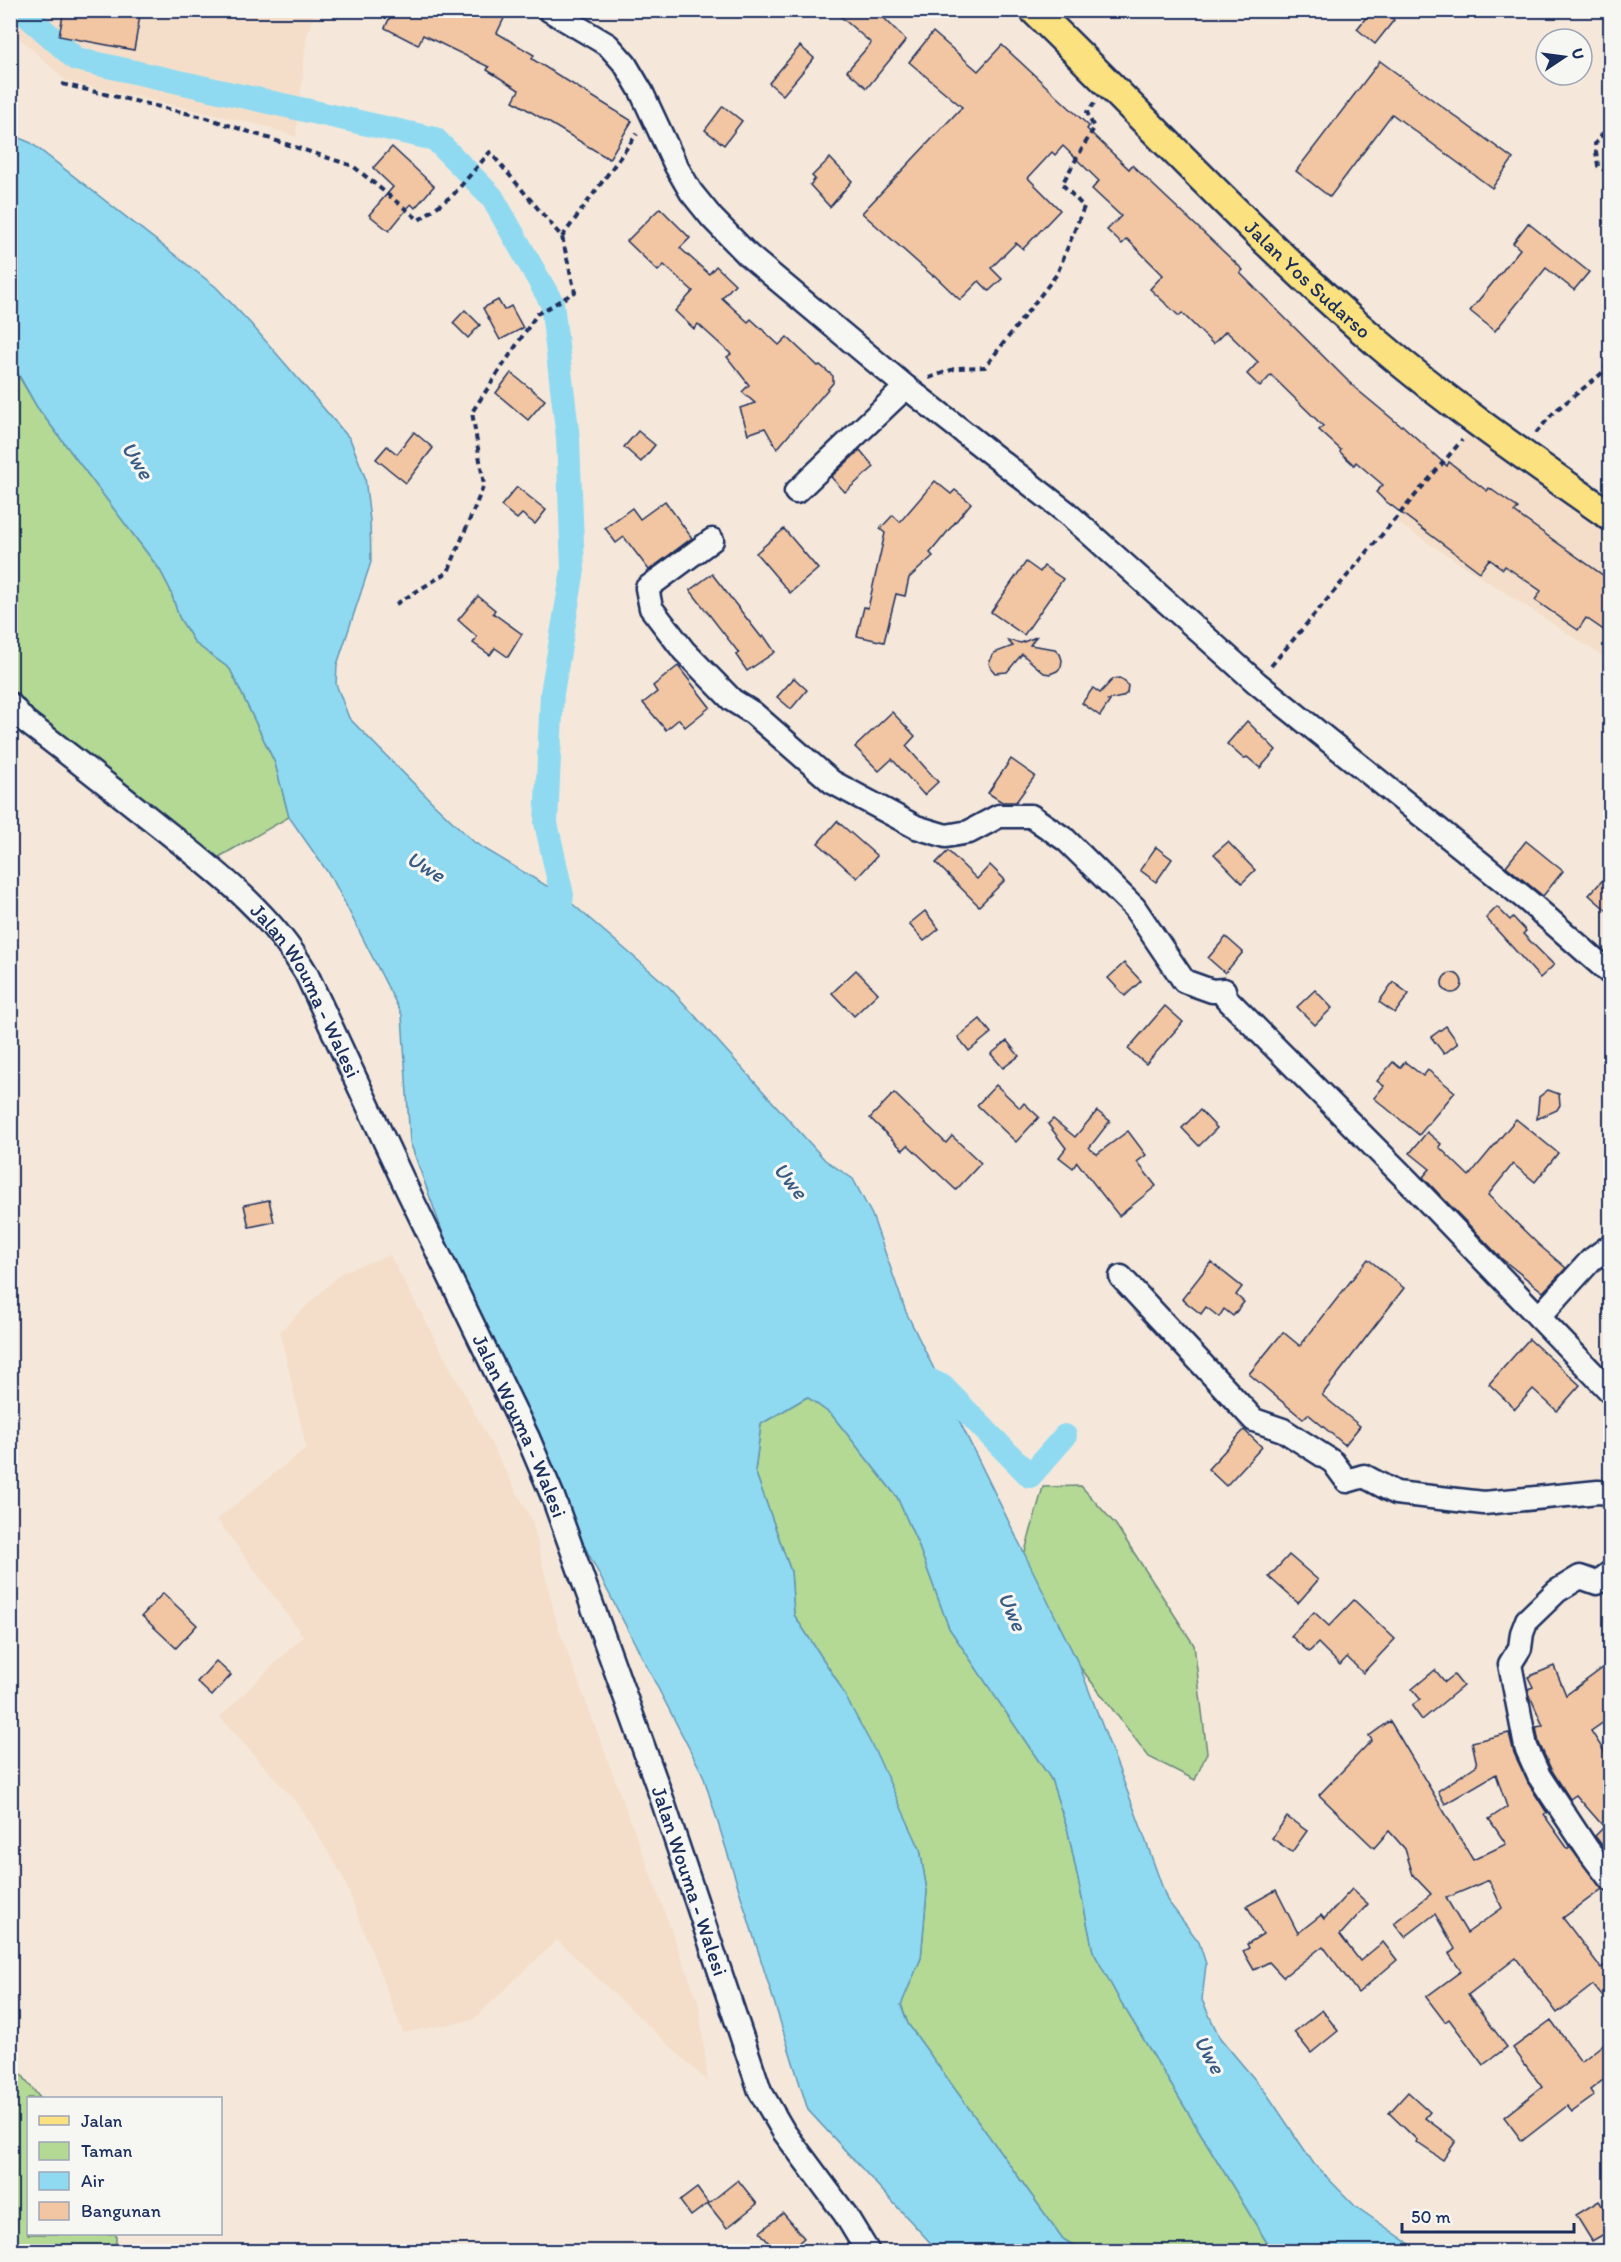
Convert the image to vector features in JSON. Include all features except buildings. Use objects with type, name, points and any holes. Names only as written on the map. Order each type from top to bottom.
[{"type":"main road","name":"Jalan Yos Sudarso","points":[[1036,12],[1109,87],[1300,273],[1381,346],[1477,422],[1611,516]]},
{"type":"street","points":[[549,10],[608,45],[625,64],[691,192],[712,218],[748,255],[906,387],[1067,513],[1257,683],[1528,901],[1611,973]]},
{"type":"street","points":[[796,492],[906,387]]},
{"type":"street","points":[[712,540],[647,588],[651,608],[684,651],[732,700],[759,718],[832,782],[916,827],[945,836],[969,832],[999,816],[1031,816],[1066,840],[1134,907],[1184,981],[1212,991],[1224,990],[1226,998],[1611,1391]]},
{"type":"street","name":"Jalan Wouma - Walesi","points":[[10,704],[25,721],[243,894],[291,947],[310,979],[407,1189],[528,1438],[553,1497],[660,1793],[760,2091],[784,2132],[845,2214],[868,2252]]},
{"type":"street","points":[[1539,1317],[1591,1260],[1611,1246]]},
{"type":"street","points":[[1121,1277],[1254,1420],[1283,1430],[1333,1462],[1347,1480],[1364,1476],[1396,1493],[1484,1503],[1598,1492],[1611,1493]]},
{"type":"street","points":[[1611,1573],[1597,1583],[1580,1577],[1557,1591],[1527,1620],[1520,1648],[1510,1664],[1526,1747],[1539,1776],[1588,1850],[1611,1879]]},
{"type":"path","points":[[62,84],[207,118],[352,166],[419,220],[459,188],[490,152],[562,237],[575,292],[537,314],[472,412],[484,485],[448,572],[396,604]]},
{"type":"path","points":[[906,387],[957,368],[985,367],[1057,274],[1084,207],[1062,184],[1094,128],[1087,112],[1109,87]]},
{"type":"path","points":[[562,237],[652,114]]},
{"type":"path","points":[[1611,124],[1595,144],[1598,166],[1611,174]]},
{"type":"path","points":[[1520,452],[1554,412],[1601,374],[1611,361]]},
{"type":"path","points":[[1257,683],[1477,422]]},
{"type":"shaded area","points":[[10,11],[315,11],[307,36],[296,137],[267,127],[66,81],[11,30]]},
{"type":"shaded area","points":[[1470,431],[1610,537],[1610,661],[1396,522]]},
{"type":"shaded area","points":[[390,1255],[532,1520],[557,1624],[699,2004],[708,2082],[557,1940],[473,2020],[403,2033],[342,1875],[301,1808],[220,1717],[303,1636],[217,1519],[306,1448],[280,1331],[342,1272]]},
{"type":"green space","points":[[10,361],[37,407],[160,570],[170,589],[179,617],[195,643],[230,669],[275,763],[289,817],[212,861],[11,710]]},
{"type":"green space","points":[[807,1397],[832,1415],[897,1497],[918,1544],[949,1628],[1051,1779],[1068,1831],[1093,1951],[1118,1997],[1272,2251],[1083,2251],[1063,2239],[908,2024],[901,2004],[921,1958],[927,1891],[920,1849],[836,1679],[794,1615],[791,1572],[755,1471],[761,1424]]},
{"type":"green space","points":[[1081,1486],[1116,1525],[1194,1645],[1207,1753],[1195,1780],[1149,1757],[1080,1667],[1024,1555],[1043,1487]]},
{"type":"green space","points":[[11,2061],[39,2097],[27,2097],[27,2235],[116,2235],[116,2251],[11,2251]]},
{"type":"water","name":"Uwe","points":[[10,134],[31,143],[216,287],[350,439],[365,477],[370,521],[371,562],[337,665],[336,684],[349,718],[475,843],[562,895],[669,987],[825,1160],[853,1179],[872,1215],[906,1312],[1080,1667],[1167,1900],[1199,1942],[1206,1964],[1202,2000],[1220,2038],[1267,2094],[1314,2164],[1355,2206],[1420,2251],[1272,2251],[1118,1997],[1093,1951],[1068,1831],[1051,1779],[949,1628],[918,1544],[897,1497],[832,1415],[807,1397],[761,1424],[755,1471],[791,1572],[794,1615],[836,1679],[877,1755],[920,1849],[927,1891],[921,1958],[901,2005],[908,2024],[1063,2239],[1083,2251],[938,2251],[808,2110],[703,1775],[586,1549],[467,1300],[410,1142],[402,1015],[333,880],[289,817],[275,763],[230,669],[195,643],[179,617],[170,589],[160,570],[37,407],[11,361]]},
{"type":"waterway","points":[[21,10],[76,59],[435,139],[492,197],[552,303],[568,438],[573,570],[552,693],[546,823],[562,895],[558,926]]},
{"type":"waterway","points":[[912,1372],[942,1386],[1030,1476],[1065,1436]]}]
